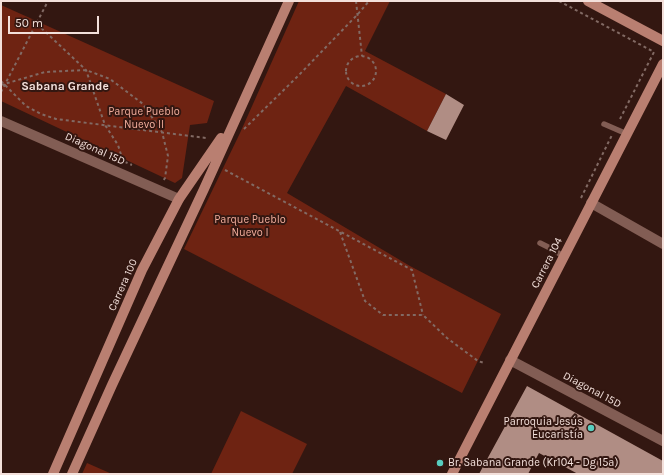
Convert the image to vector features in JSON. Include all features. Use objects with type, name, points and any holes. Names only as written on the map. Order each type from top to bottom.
[{"type":"street","name":"Carrera 100","points":[[72,474],[289,1]]},
{"type":"street","points":[[588,1],[663,41]]},
{"type":"street","name":"Carrera 104","points":[[452,474],[663,64]]},
{"type":"street","name":"Carrera 100","points":[[53,474],[142,270],[179,198],[236,117]]},
{"type":"street","name":"Diagonal 15D","points":[[1,121],[179,198]]},
{"type":"street","points":[[591,203],[663,244]]},
{"type":"street","name":"Diagonal 15D","points":[[510,360],[663,441]]},
{"type":"street","points":[[95,378],[112,385]]},
{"type":"lane","points":[[604,124],[627,134]]},
{"type":"lane","points":[[540,243],[564,257]]},
{"type":"path","points":[[1,92],[48,1]]},
{"type":"path","points":[[356,1],[362,56]]},
{"type":"path","points":[[240,133],[298,76],[369,1]]},
{"type":"path","points":[[560,1],[654,52]]},
{"type":"path","points":[[37,24],[86,70],[110,79],[135,96],[143,104],[162,132],[168,156],[165,178],[163,181]]},
{"type":"path","points":[[362,56],[371,59],[377,72],[370,84],[360,87],[355,86],[347,79],[346,68],[352,59],[362,56]]},
{"type":"path","points":[[1,86],[45,72],[86,70]]},
{"type":"path","points":[[86,70],[105,125],[118,144],[124,161],[137,168]]},
{"type":"path","points":[[1,81],[26,106],[41,114],[56,119],[206,138]]},
{"type":"path","points":[[215,164],[412,270],[423,315],[447,338],[478,361],[484,363]]},
{"type":"path","points":[[339,231],[365,301],[383,315],[423,315]]},
{"type":"green space","name":"Parque Pueblo Nuevo I","points":[[299,1],[390,1],[365,51],[446,94],[427,131],[346,86],[287,193],[410,266],[501,314],[462,393],[184,249],[240,133]]},
{"type":"green space","name":"Parque Pueblo Nuevo II","points":[[1,5],[214,101],[207,123],[190,125],[182,178],[175,183],[1,101]]},
{"type":"green space","points":[[241,411],[307,444],[292,474],[211,474]]},
{"type":"green space","points":[[87,463],[112,474],[82,474]]},
{"type":"building","points":[[446,94],[464,105],[446,140],[427,131]]},
{"type":"building","points":[[527,386],[663,461],[663,474],[578,474],[539,453],[528,474],[479,474]]},
{"type":"place","name":"Parroquia Jesús Eucaristía","points":[[591,428]]},
{"type":"place","name":"Br. Sabana Grande (Kr104 - Dg 15a)","points":[[440,463]]},
{"type":"district","name":"Sabana Grande","points":[[65,87]]}]
